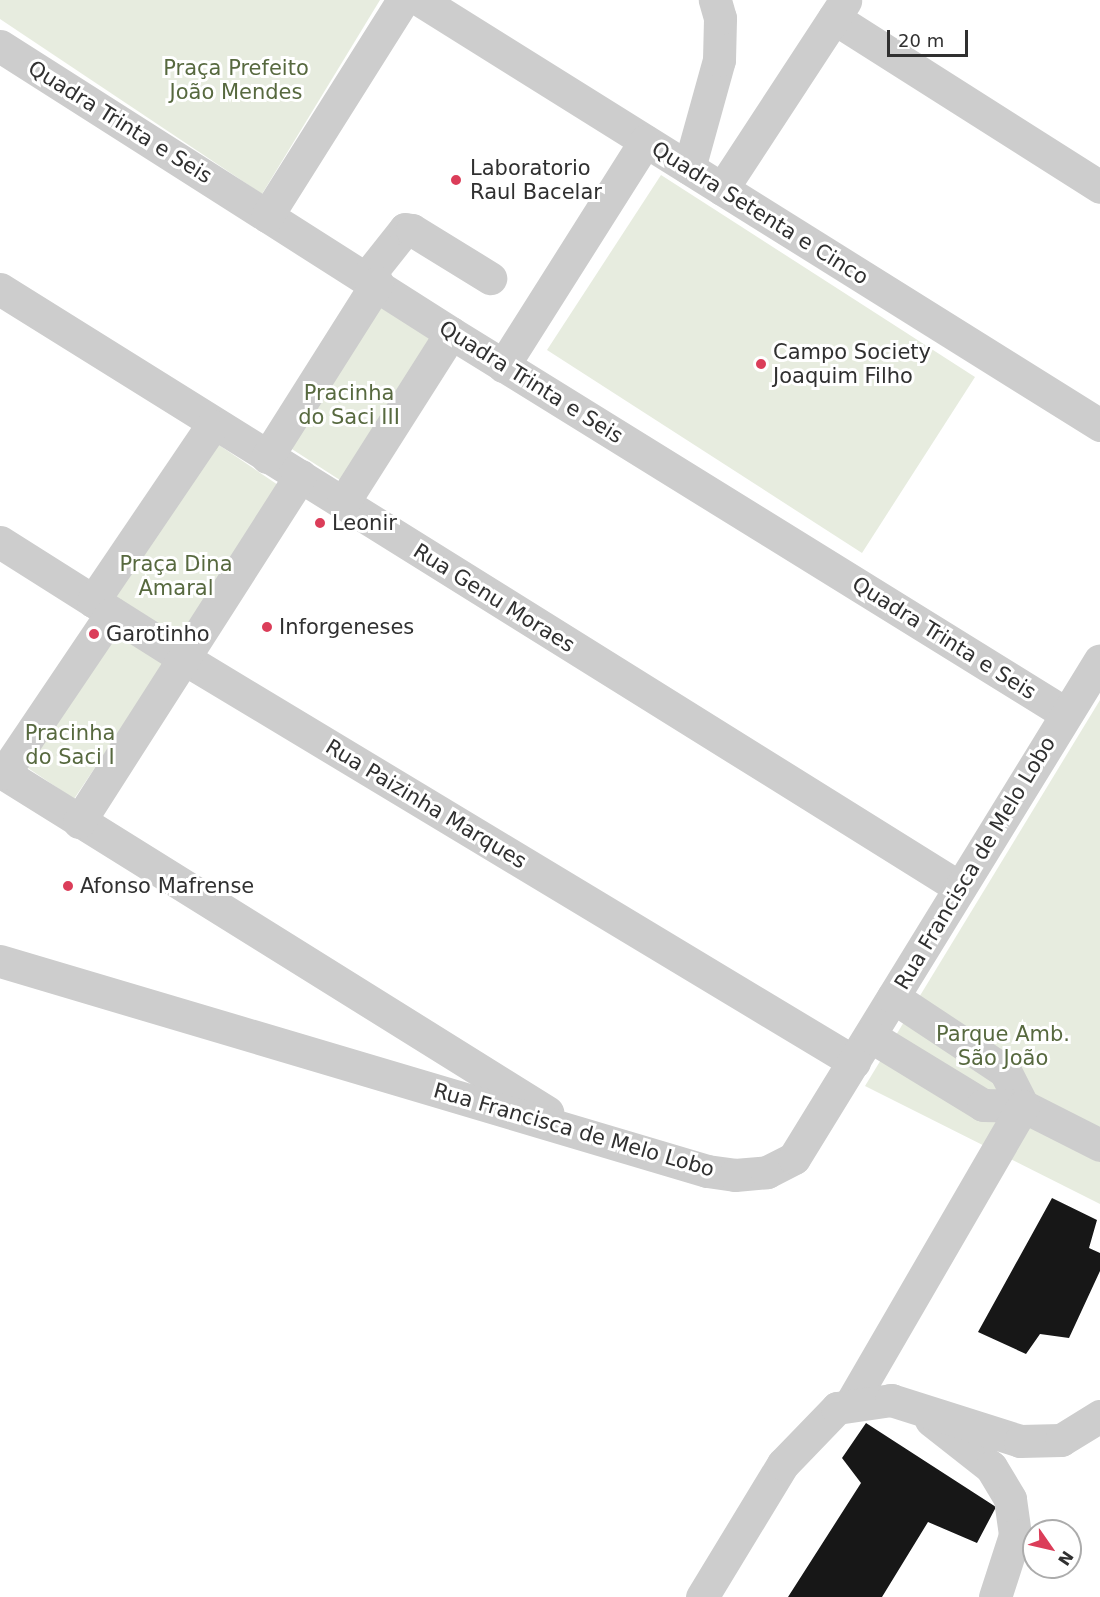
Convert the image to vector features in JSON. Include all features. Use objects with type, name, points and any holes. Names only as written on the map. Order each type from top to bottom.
[{"type":"street","points":[[267,216],[403,0]]},
{"type":"street","name":"Quadra Setenta e Cinco","points":[[420,0],[1100,425]]},
{"type":"street","points":[[689,168],[719,60],[720,18],[715,0]]},
{"type":"street","points":[[722,189],[840,9],[1100,187]]},
{"type":"street","name":"Quadra Trinta e Seis","points":[[0,46],[372,280],[451,333],[1065,713]]},
{"type":"street","points":[[504,366],[645,141]]},
{"type":"street","points":[[267,457],[372,280],[405,229],[412,230],[490,278]]},
{"type":"street","name":"Rua Genu Moraes","points":[[0,290],[212,425],[300,476],[958,887]]},
{"type":"street","points":[[343,503],[451,333]]},
{"type":"street","points":[[212,425],[2,772],[584,1136]]},
{"type":"street","points":[[79,822],[300,476]]},
{"type":"street","name":"Rua Paizinha Marques","points":[[0,542],[185,658],[862,1049],[983,1105],[1023,1106]]},
{"type":"street","name":"Rua Francisca de Melo Lobo","points":[[0,961],[707,1171],[735,1175],[767,1172],[794,1158],[893,998],[958,887],[1100,660]]},
{"type":"street","points":[[893,998],[1005,1071],[1023,1106],[1100,1145]]},
{"type":"street","points":[[851,1403],[1023,1106]]},
{"type":"street","points":[[702,1597],[783,1464],[822,1420],[851,1403],[891,1400],[1020,1441],[1061,1440],[1100,1416]]},
{"type":"street","points":[[916,1408],[991,1467],[1010,1499],[1015,1534],[995,1597]]},
{"type":"green space","name":"Praça Prefeito João Mendes","points":[[0,0],[380,0],[262,194],[0,19]]},
{"type":"green space","name":"Campo Society Joaquim Filho","points":[[661,175],[975,377],[862,553],[547,350]]},
{"type":"green space","name":"Pracinha do Saci III","points":[[375,296],[436,336],[343,482],[281,442]]},
{"type":"green space","name":"Praça Dina Amaral","points":[[216,443],[284,489],[185,641],[112,594]]},
{"type":"green space","name":"Pracinha do Saci I","points":[[112,624],[167,660],[74,799],[19,762]]},
{"type":"green space","name":"Parque Amb. São João","points":[[1100,700],[1100,1204],[865,1086]]},
{"type":"building","points":[[1052,1198],[1097,1220],[1089,1248],[1100,1253],[1100,1271],[1069,1338],[1040,1334],[1026,1354],[978,1332]]},
{"type":"building","points":[[866,1423],[996,1507],[977,1543],[928,1522],[882,1597],[788,1597],[861,1483],[842,1458]]},
{"type":"place","name":"Laboratorio Raul Bacelar","points":[[456,180]]},
{"type":"place","name":"Campo Society Joaquim Filho","points":[[761,364]]},
{"type":"place","name":"Leonir","points":[[320,523]]},
{"type":"place","name":"Inforgeneses","points":[[267,627]]},
{"type":"place","name":"Garotinho","points":[[94,634]]},
{"type":"place","name":"Afonso Mafrense","points":[[68,886]]}]
